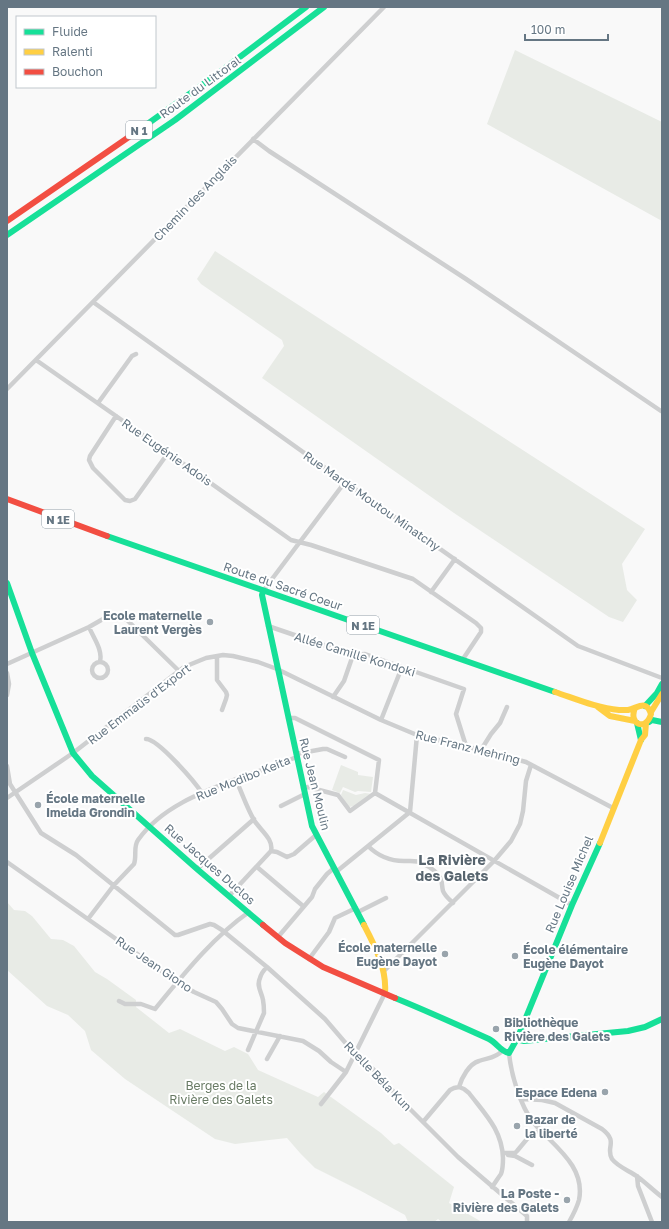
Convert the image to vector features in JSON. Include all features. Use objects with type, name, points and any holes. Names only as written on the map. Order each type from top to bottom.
[{"type":"main road","name":"Route du Littoral","points":[[7,221],[169,110],[306,7]]},
{"type":"main road","name":"Route du Littoral","points":[[7,235],[174,120],[324,7]]},
{"type":"main road","name":"Route du Sacré Coeur","points":[[7,499],[102,535],[598,707],[622,710],[635,708]]},
{"type":"main road","name":"Rue Jacques Duclos","points":[[7,583],[32,653],[73,754],[76,760],[92,776],[197,869],[278,937],[322,967],[469,1030],[492,1041],[502,1051],[509,1053]]},
{"type":"main road","name":"Rue Jean Moulin","points":[[263,591],[262,595],[268,626],[309,816],[316,835],[370,936],[384,971],[386,982],[385,993]]},
{"type":"main road","points":[[645,706],[657,693],[662,684]]},
{"type":"main road","points":[[647,723],[662,694]]},
{"type":"main road","points":[[641,740],[640,732],[632,716],[635,708],[645,706],[650,709],[651,713],[662,721]]},
{"type":"main road","name":"Route du Sacré Coeur","points":[[598,707],[610,716],[636,722]]},
{"type":"main road","points":[[636,722],[640,724],[647,723],[652,720],[662,721]]},
{"type":"main road","name":"Rue Louise Michel","points":[[509,1053],[518,1037],[641,740],[645,735],[647,723]]},
{"type":"main road","points":[[518,1037],[524,1042],[628,1031],[645,1027],[662,1019]]},
{"type":"street","name":"Chemin des Anglais","points":[[7,389],[384,7]]},
{"type":"street","points":[[253,139],[269,151],[466,279],[661,411]]},
{"type":"street","name":"Rue Mardé Moutou Minatchy","points":[[93,302],[578,646],[662,678]]},
{"type":"street","points":[[98,403],[132,356],[136,354]]},
{"type":"street","name":"Rue Eugénie Adois","points":[[36,360],[291,540],[311,545],[413,579],[476,623],[481,628],[479,636],[463,659]]},
{"type":"street","points":[[116,416],[90,456],[90,460],[93,468],[125,500],[130,501],[135,498],[168,453]]},
{"type":"street","points":[[263,591],[345,482]]},
{"type":"street","points":[[431,592],[455,559]]},
{"type":"street","points":[[7,664],[89,627],[110,615],[118,615],[127,620],[178,671]]},
{"type":"street","name":"Allée Camille Kondoki","points":[[268,626],[353,655],[365,654],[464,689],[456,714],[466,746]]},
{"type":"street","points":[[89,627],[100,651],[100,662]]},
{"type":"street","points":[[333,697],[344,681],[353,655]]},
{"type":"street","points":[[217,656],[217,680],[227,695],[222,710]]},
{"type":"street","name":"Rue Emmaüs d'Export","points":[[7,798],[73,754],[178,671],[194,662],[217,656],[234,656],[258,662],[277,669]]},
{"type":"street","points":[[381,720],[402,667]]},
{"type":"street","name":"Rue Franz Mehring","points":[[277,669],[381,720],[417,735],[526,762],[613,808]]},
{"type":"street","points":[[7,673],[9,684],[7,695]]},
{"type":"street","points":[[481,750],[490,734],[500,723],[507,707]]},
{"type":"street","points":[[281,806],[308,787],[338,795],[350,811],[375,793],[378,760],[295,718],[288,718]]},
{"type":"street","points":[[278,937],[312,897],[315,889],[327,874],[335,870],[368,846],[410,812],[417,735]]},
{"type":"street","points":[[146,739],[154,742],[176,762],[202,793]]},
{"type":"street","name":"Rue Modibo Keita","points":[[88,919],[114,885],[134,864],[138,841],[150,827],[165,814],[202,793],[296,756],[327,749],[345,757]]},
{"type":"street","points":[[384,971],[494,861],[510,841],[520,824],[526,781],[532,765]]},
{"type":"street","points":[[7,766],[10,784],[41,833],[76,855],[114,885]]},
{"type":"street","points":[[229,896],[272,851],[273,846],[254,819],[236,780]]},
{"type":"street","points":[[375,793],[572,905]]},
{"type":"street","points":[[197,869],[254,819]]},
{"type":"street","points":[[272,851],[287,857],[294,854],[316,835]]},
{"type":"street","points":[[368,846],[377,854],[386,858],[402,861],[419,861],[431,869],[438,874],[444,891],[453,903]]},
{"type":"street","name":"Rue Jean Giono","points":[[7,862],[177,982],[216,1002],[232,1024],[238,1028],[308,1043],[346,1072]]},
{"type":"street","points":[[257,867],[303,906]]},
{"type":"street","name":"Ruelle Béla Kun","points":[[114,885],[175,935],[210,924],[214,925],[267,967],[325,1019],[355,1054],[373,1069],[458,1158],[527,1216],[527,1222]]},
{"type":"street","points":[[310,959],[329,932],[335,918],[386,898]]},
{"type":"street","points":[[119,1001],[125,1004],[141,1004],[155,1009],[177,982],[224,932],[249,912]]},
{"type":"street","points":[[248,1050],[264,1013],[263,999],[258,983],[259,978],[267,967]]},
{"type":"street","points":[[321,1104],[346,1072],[385,993]]},
{"type":"street","points":[[267,1059],[280,1036]]},
{"type":"street","points":[[459,1087],[461,1080],[472,1064],[495,1056],[502,1051]]},
{"type":"street","points":[[509,1053],[512,1073],[527,1112],[533,1121],[570,1160],[577,1174],[579,1199],[569,1222]]},
{"type":"street","points":[[423,1122],[450,1090],[459,1087],[469,1093],[495,1127],[500,1139],[503,1154],[502,1170],[492,1187]]},
{"type":"street","points":[[521,1099],[542,1100],[555,1103],[602,1129],[610,1138],[610,1154],[613,1160],[618,1165],[637,1176],[662,1197]]},
{"type":"street","points":[[503,1154],[517,1151],[527,1139],[540,1128]]},
{"type":"street","points":[[503,1154],[515,1156],[532,1165]]},
{"type":"street","points":[[637,1176],[638,1186],[652,1222]]},
{"type":"green space","points":[[515,50],[662,122],[662,221],[487,124]]},
{"type":"green space","points":[[215,251],[645,529],[622,564],[627,590],[637,600],[623,622],[609,617],[454,513],[262,378],[284,346],[282,340],[201,284],[197,279]]},
{"type":"green space","points":[[341,765],[358,772],[358,775],[373,777],[371,792],[355,792],[343,787],[340,793],[332,790]]},
{"type":"green space","points":[[343,790],[356,795],[365,793],[372,794],[356,806],[348,807],[341,795]]},
{"type":"green space","name":"Berges de la Rivière des Galets","points":[[7,902],[14,910],[25,911],[32,916],[51,939],[63,940],[74,946],[95,972],[136,1000],[136,1007],[169,1033],[180,1029],[225,1051],[234,1047],[248,1054],[258,1070],[318,1097],[324,1092],[381,1133],[394,1145],[399,1143],[454,1187],[449,1203],[482,1222],[442,1222],[438,1219],[434,1222],[408,1222],[405,1215],[315,1168],[287,1138],[235,1144],[215,1139],[125,1079],[91,1050],[85,1031],[68,1015],[47,1006],[7,970]]},
{"type":"traffic: fast","points":[[139,130],[216,75],[306,7]]},
{"type":"traffic: fast","points":[[7,235],[175,120],[324,7]]},
{"type":"traffic: fast","points":[[107,536],[555,692]]},
{"type":"traffic: fast","points":[[7,583],[32,653],[73,753],[92,776],[263,925]]},
{"type":"traffic: fast","points":[[263,591],[262,595],[312,826],[364,925]]},
{"type":"traffic: fast","points":[[645,706],[657,693],[662,684]]},
{"type":"traffic: fast","points":[[649,722],[652,720],[662,722]]},
{"type":"traffic: fast","points":[[637,723],[641,740]]},
{"type":"traffic: fast","points":[[395,998],[489,1039],[503,1051],[509,1053],[518,1037],[572,905],[600,843]]},
{"type":"traffic: fast","points":[[518,1037],[520,1040],[524,1041],[628,1031],[645,1027],[662,1019]]},
{"type":"traffic: slow","points":[[555,692],[587,703],[611,709],[628,710],[638,706],[644,706],[649,709],[651,714],[649,720],[645,723],[638,724],[633,714],[635,708]]},
{"type":"traffic: slow","points":[[651,712],[662,694]]},
{"type":"traffic: slow","points":[[598,707],[610,716],[635,721]]},
{"type":"traffic: slow","points":[[600,843],[641,740],[645,735],[646,723]]},
{"type":"traffic: slow","points":[[364,925],[376,949],[382,966],[385,993]]},
{"type":"traffic: jam","points":[[7,221],[139,130]]},
{"type":"traffic: jam","points":[[7,499],[107,536]]},
{"type":"traffic: jam","points":[[263,925],[285,943],[323,967],[395,998]]},
{"type":"place","name":"Ecole maternelle Laurent Vergès","points":[[210,622]]},
{"type":"place","name":"École maternelle Imelda Grondin","points":[[38,805]]},
{"type":"place","name":"École maternelle Eugène Dayot","points":[[445,954]]},
{"type":"place","name":"École élémentaire Eugène Dayot","points":[[515,956]]},
{"type":"place","name":"Bibliothèque Rivière des Galets","points":[[496,1029]]},
{"type":"place","name":"Espace Edena","points":[[605,1092]]},
{"type":"place","name":"Bazar de la liberté","points":[[517,1126]]},
{"type":"place","name":"La Poste - Rivière des Galets","points":[[567,1200]]},
{"type":"district","name":"La Rivière des Galets","points":[[452,868]]}]
